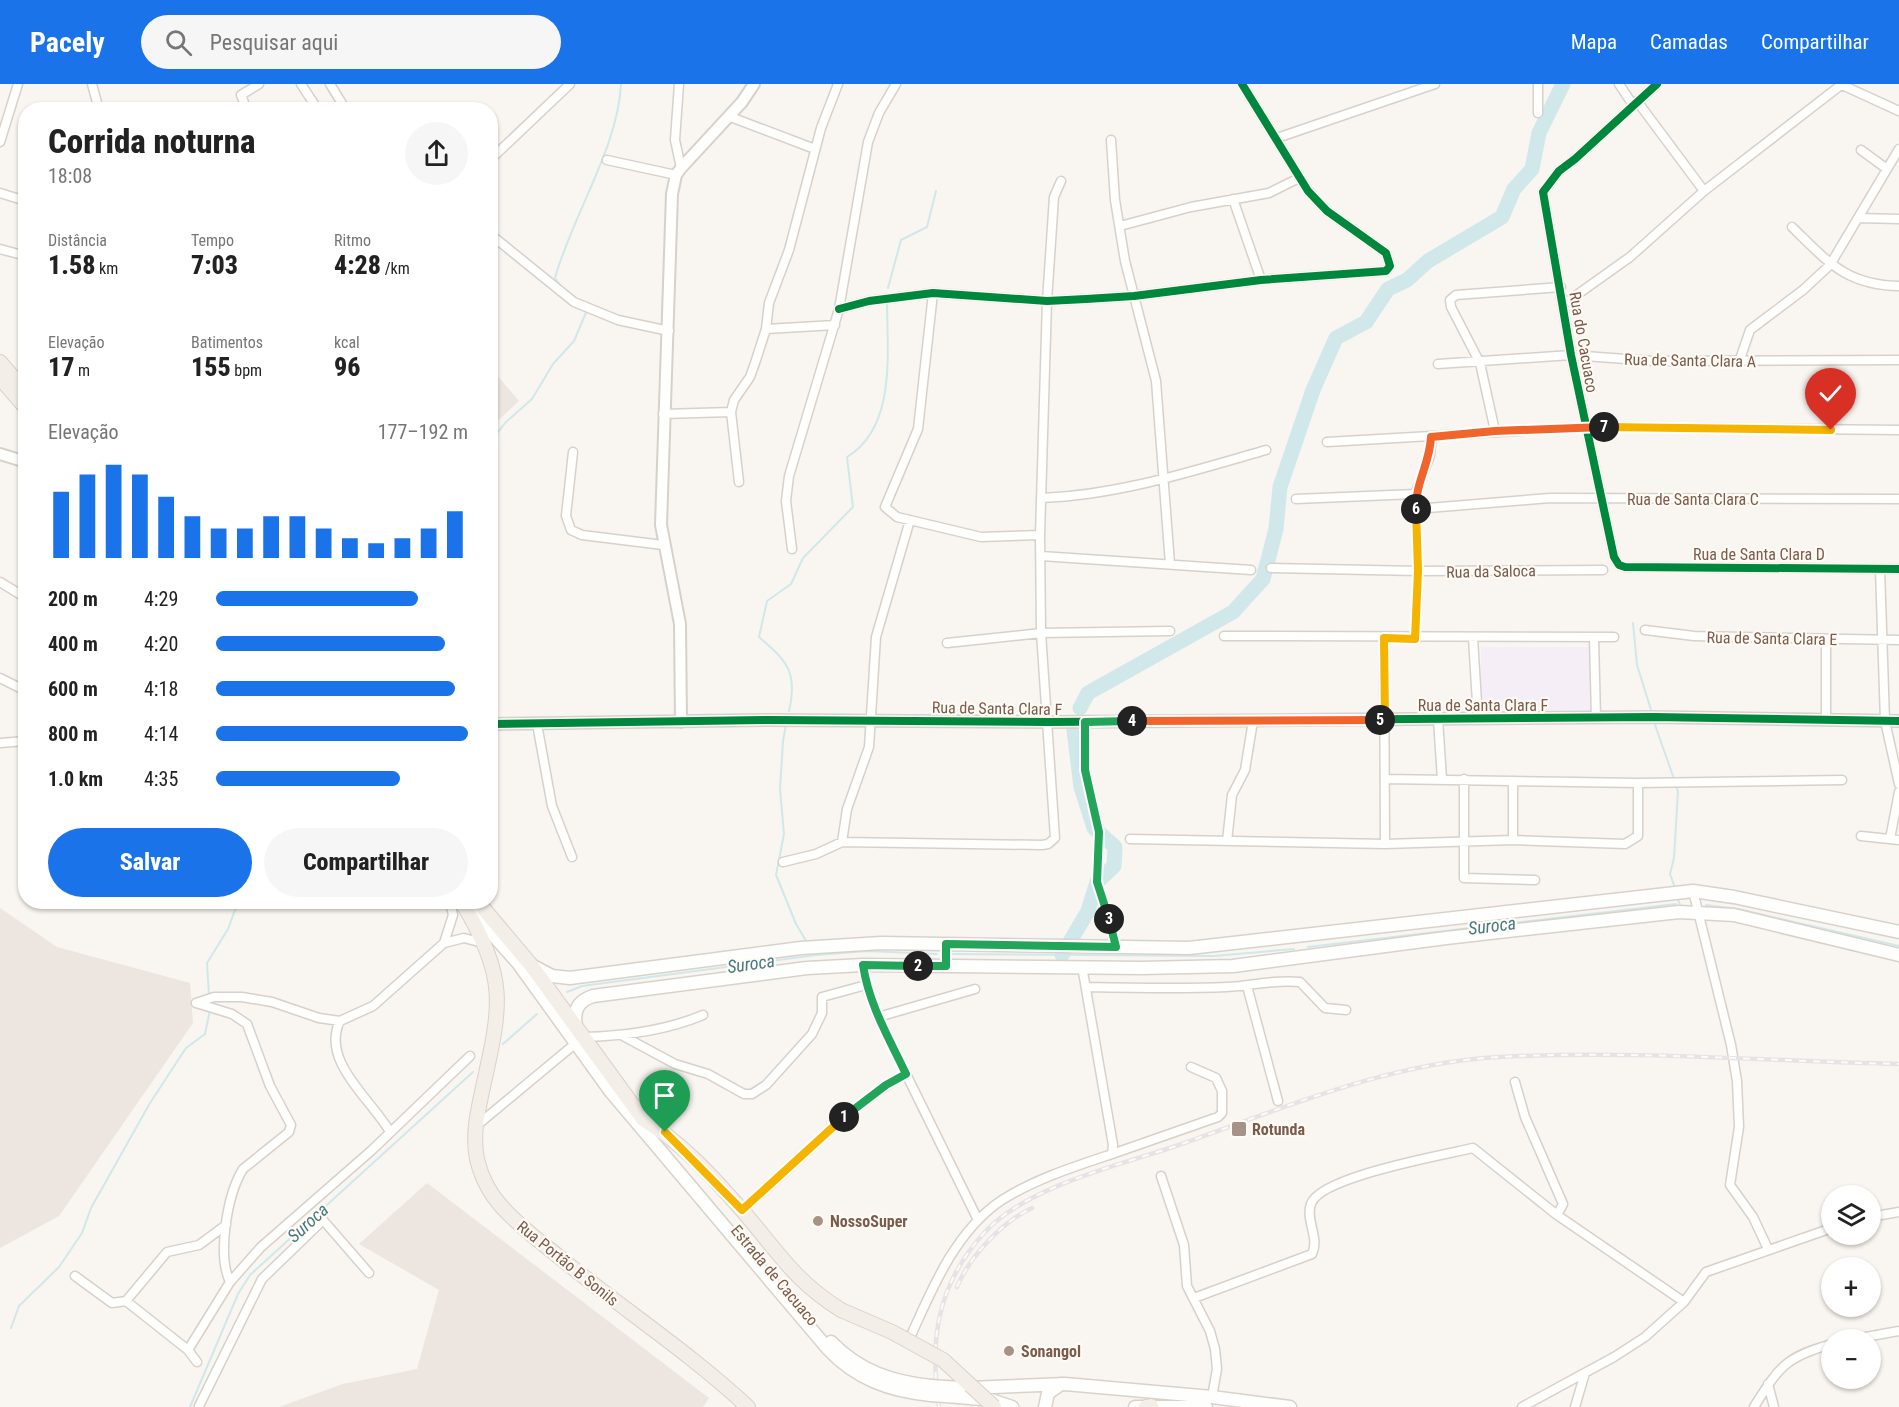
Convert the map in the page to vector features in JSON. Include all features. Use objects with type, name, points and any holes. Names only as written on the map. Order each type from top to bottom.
[{"type":"main road","points":[[0,362],[18,383]]},
{"type":"main road","points":[[0,378],[18,399]]},
{"type":"main road","points":[[531,964],[552,976],[570,978],[818,946],[881,943],[1189,948],[1693,891],[1734,897],[1899,932]]},
{"type":"main road","name":"Estrada de Cacuaco","points":[[467,909],[485,944],[497,981],[496,1022],[486,1072]]},
{"type":"main road","name":"Estrada de Cacuaco","points":[[469,909],[547,994]]},
{"type":"main road","name":"Estrada de Cacuaco","points":[[484,909],[531,964],[556,1007],[644,1119],[833,1344],[852,1361],[875,1375],[931,1391]]},
{"type":"main road","points":[[579,1035],[576,1008],[593,996],[807,968],[863,965],[1188,968],[1305,958],[1446,938],[1697,911],[1774,923],[1899,955]]},
{"type":"main road","points":[[1301,936],[1305,958]]},
{"type":"main road","points":[[946,944],[946,966]]},
{"type":"main road","name":"Estrada de Cacuaco","points":[[579,1035],[645,1132],[838,1360],[852,1371],[881,1385],[960,1393],[1012,1407]]},
{"type":"main road","name":"Rua Portão B Sonils","points":[[486,1072],[475,1127],[477,1161],[485,1181],[501,1206],[563,1260],[669,1340],[748,1407]]},
{"type":"main road","points":[[644,1119],[665,1132],[742,1210],[801,1281],[841,1310],[909,1340],[943,1360],[994,1407]]},
{"type":"main road","points":[[1045,1407],[1048,1393],[1052,1388],[1065,1384]]},
{"type":"main road","name":"Estrada de Cacuaco","points":[[960,1393],[1065,1384],[1209,1402]]},
{"type":"main road","points":[[1136,1407],[1209,1402],[1290,1407]]},
{"type":"street","points":[[0,142],[18,84]]},
{"type":"street","points":[[92,84],[97,102]]},
{"type":"street","points":[[244,102],[241,95],[259,84]]},
{"type":"street","points":[[301,84],[313,102]]},
{"type":"street","points":[[330,84],[341,102]]},
{"type":"street","points":[[498,152],[569,84]]},
{"type":"street","points":[[679,84],[675,140],[678,171],[670,226],[669,331],[663,414],[663,545],[680,624],[681,722]]},
{"type":"street","points":[[678,171],[754,84]]},
{"type":"street","points":[[738,482],[731,412],[735,400],[753,370],[766,329],[769,303],[791,242],[815,149],[838,84]]},
{"type":"street","points":[[792,549],[786,501],[789,476],[839,309],[868,142],[879,113],[896,84]]},
{"type":"street","points":[[839,309],[869,301],[933,293],[1047,301],[1134,296],[1261,280],[1386,271],[1390,266],[1386,253],[1327,211],[1299,178],[1277,138],[1242,84]]},
{"type":"street","points":[[1277,138],[1435,84]]},
{"type":"street","points":[[1538,84],[1538,113]]},
{"type":"street","points":[[1619,84],[1704,191]]},
{"type":"street","points":[[1635,103],[1657,84]]},
{"type":"street","points":[[1564,304],[1630,257],[1704,191],[1840,84],[1899,111]]},
{"type":"street","name":"Rua do Cacuaco","points":[[1619,565],[1614,557],[1600,499],[1571,355],[1543,192],[1559,171],[1635,103]]},
{"type":"street","points":[[728,116],[815,149]]},
{"type":"street","points":[[1111,140],[1120,226],[1134,296],[1156,381],[1170,564]]},
{"type":"street","points":[[1739,362],[1750,330],[1803,290],[1830,265],[1899,149]]},
{"type":"street","points":[[1861,150],[1887,169]]},
{"type":"street","points":[[607,160],[678,171]]},
{"type":"street","points":[[1120,226],[1276,191],[1299,178]]},
{"type":"street","points":[[783,862],[816,854],[842,842],[1048,844],[1055,838],[1049,722],[1041,633],[1040,535],[1047,301],[1054,197],[1061,181]]},
{"type":"street","points":[[0,193],[18,199]]},
{"type":"street","points":[[1233,199],[1261,280]]},
{"type":"street","points":[[1858,218],[1899,219]]},
{"type":"street","points":[[1792,227],[1830,265],[1873,286],[1899,286]]},
{"type":"street","points":[[498,240],[574,302],[618,320],[669,331]]},
{"type":"street","points":[[0,249],[18,254]]},
{"type":"street","points":[[1495,431],[1480,363],[1450,307],[1450,300],[1455,295],[1561,287]]},
{"type":"street","points":[[933,293],[918,429],[885,502],[886,510],[892,515],[981,537],[1040,535]]},
{"type":"street","points":[[766,329],[835,325]]},
{"type":"street","name":"Rua de Santa Clara A","points":[[1438,364],[1480,363],[1571,355],[1653,361],[1899,360]]},
{"type":"street","points":[[663,414],[731,412]]},
{"type":"street","points":[[1328,442],[1586,427],[1899,430]]},
{"type":"street","points":[[1415,639],[1418,571],[1415,494],[1430,456],[1431,437]]},
{"type":"street","points":[[1042,498],[1091,495],[1266,450]]},
{"type":"street","points":[[573,452],[566,516],[572,530],[582,535],[663,545]]},
{"type":"street","points":[[0,454],[18,460]]},
{"type":"street","points":[[1296,499],[1415,494]]},
{"type":"street","name":"Rua de Santa Clara C","points":[[1416,509],[1492,501],[1899,499]]},
{"type":"street","points":[[842,842],[847,809],[869,747],[876,637],[910,520]]},
{"type":"street","points":[[1041,556],[1251,570]]},
{"type":"street","name":"Rua de Santa Clara D","points":[[1619,565],[1625,567],[1899,569]]},
{"type":"street","name":"Rua da Saloca","points":[[1272,568],[1418,571],[1604,570]]},
{"type":"street","points":[[1880,569],[1880,640],[1885,721],[1899,784]]},
{"type":"street","points":[[0,582],[18,593]]},
{"type":"street","name":"Rua de Santa Clara E","points":[[1645,630],[1694,636],[1899,640]]},
{"type":"street","points":[[947,643],[992,636],[1041,633],[1170,631]]},
{"type":"street","points":[[1224,636],[1415,639],[1614,637]]},
{"type":"street","points":[[1384,638],[1385,843]]},
{"type":"street","points":[[1473,638],[1478,719]]},
{"type":"street","points":[[1594,638],[1596,718]]},
{"type":"street","points":[[1826,639],[1826,719]]},
{"type":"street","points":[[0,678],[18,687]]},
{"type":"street","name":"Rua de Santa Clara F","points":[[498,724],[1596,718],[1899,721]]},
{"type":"street","points":[[1438,719],[1442,779]]},
{"type":"street","points":[[1227,841],[1232,795],[1245,770],[1253,721]]},
{"type":"street","points":[[1085,722],[1085,770],[1099,832],[1097,882],[1116,947]]},
{"type":"street","points":[[537,724],[552,806],[572,856]]},
{"type":"street","points":[[0,743],[18,742]]},
{"type":"street","points":[[1386,779],[1638,783],[1842,780]]},
{"type":"street","points":[[1464,779],[1464,878],[1535,880]]},
{"type":"street","points":[[1513,781],[1513,840]]},
{"type":"street","points":[[1130,839],[1385,843],[1513,840],[1625,844],[1633,842],[1638,836],[1638,783]]},
{"type":"street","points":[[1861,836],[1894,839],[1899,792]]},
{"type":"street","points":[[1693,891],[1731,1045],[1737,1081],[1739,1127],[1730,1185],[1753,1217],[1768,1249]]},
{"type":"street","points":[[444,944],[453,915],[452,909]]},
{"type":"street","points":[[230,1282],[225,1265],[226,1225],[234,1188],[243,1169],[289,1132],[291,1125],[270,1086],[247,1024],[232,1014],[196,1003],[214,997],[242,997],[292,1007],[319,1018],[340,1021],[373,1006],[444,944],[464,938],[485,944]]},
{"type":"street","points":[[863,965],[866,985],[878,1017],[978,1221]]},
{"type":"street","points":[[1082,966],[1113,1145],[1112,1154]]},
{"type":"street","points":[[1087,987],[1247,986],[1272,981],[1300,982],[1325,1008],[1346,1010]]},
{"type":"street","points":[[623,1036],[675,1064],[708,1074],[744,1094],[752,1094],[766,1085],[812,1034],[822,1013],[822,997],[866,985]]},
{"type":"street","points":[[1247,986],[1278,1101]]},
{"type":"street","points":[[878,1017],[975,989]]},
{"type":"street","points":[[475,1127],[579,1035],[623,1036],[688,1021],[703,1015]]},
{"type":"street","points":[[340,1021],[335,1032],[338,1056],[390,1132]]},
{"type":"street","points":[[188,1350],[230,1282],[261,1247],[390,1132],[470,1056]]},
{"type":"street","points":[[909,1340],[950,1256],[978,1221],[1002,1200],[1036,1183],[1218,1117],[1224,1105],[1216,1078],[1191,1067]]},
{"type":"street","points":[[742,1210],[844,1117],[886,1085],[906,1074]]},
{"type":"street","points":[[1515,1082],[1525,1118],[1563,1204],[1557,1215]]},
{"type":"street","points":[[1194,1298],[1312,1254],[1314,1239],[1310,1211],[1314,1197],[1321,1191],[1357,1176],[1473,1148],[1557,1215],[1684,1302]]},
{"type":"street","points":[[1161,1176],[1184,1245],[1185,1277],[1215,1349],[1217,1369],[1209,1402]]},
{"type":"street","points":[[1881,1215],[1899,1212]]},
{"type":"street","points":[[199,1406],[257,1287],[323,1220],[369,1273]]},
{"type":"street","points":[[75,1276],[112,1303],[126,1300],[167,1252],[199,1245],[226,1225]]},
{"type":"street","points":[[1522,1407],[1585,1373],[1645,1336],[1684,1302],[1706,1272],[1821,1232]]},
{"type":"street","points":[[126,1300],[188,1350],[197,1362]]},
{"type":"street","points":[[1881,1334],[1899,1331]]},
{"type":"street","points":[[1754,1407],[1781,1366],[1795,1357],[1821,1348]]},
{"type":"street","points":[[1575,1407],[1585,1373]]},
{"type":"street","points":[[1768,1383],[1774,1407]]},
{"type":"shaded area","points":[[498,376],[519,401],[498,420]]},
{"type":"shaded area","points":[[1481,647],[1592,647],[1592,710],[1481,710]]},
{"type":"shaded area","points":[[0,908],[57,947],[190,983],[193,1023],[59,1216],[0,1248]]},
{"type":"shaded area","points":[[427,1183],[709,1398],[703,1407],[279,1407],[343,1384],[417,1369],[439,1290],[359,1244]]},
{"type":"waterway","points":[[561,287],[555,278],[612,133],[621,84]]},
{"type":"waterway","points":[[1080,708],[1088,693],[1233,612],[1263,579],[1276,529],[1280,487],[1313,390],[1336,338],[1366,322],[1388,289],[1407,280],[1428,261],[1502,217],[1514,189],[1532,169],[1539,133],[1563,84]]},
{"type":"waterway","points":[[888,288],[901,240],[927,227],[936,191]]},
{"type":"waterway","points":[[568,292],[580,301]]},
{"type":"waterway","points":[[789,711],[792,686],[788,668],[777,653],[759,637],[767,601],[791,584],[803,558],[853,507],[847,457],[863,444],[882,408],[888,364],[887,301]]},
{"type":"waterway","points":[[498,432],[532,399],[553,364],[574,341],[587,310]]},
{"type":"waterway","points":[[1633,623],[1637,665],[1652,713]]},
{"type":"waterway","points":[[1654,722],[1674,779]]},
{"type":"waterway","points":[[786,725],[780,789],[784,834],[776,875],[796,924],[808,944]]},
{"type":"waterway","points":[[1062,955],[1088,911],[1097,882],[1114,866],[1115,847],[1094,828],[1081,787],[1074,730]]},
{"type":"waterway","points":[[1675,784],[1678,791],[1674,858],[1670,874],[1675,888]]},
{"type":"waterway","points":[[1677,896],[1680,905]]},
{"type":"waterway","name":"Suroca","points":[[1308,947],[1676,904]]},
{"type":"waterway","points":[[1706,905],[1738,909],[1899,946]]},
{"type":"waterway","points":[[209,996],[207,963],[228,929],[235,909]]},
{"type":"waterway","name":"Suroca","points":[[953,954],[1214,956],[1294,949]]},
{"type":"waterway","name":"Suroca","points":[[567,992],[582,986],[816,955],[867,951],[937,954]]},
{"type":"waterway","points":[[11,1328],[19,1306],[59,1267],[82,1233],[91,1208],[150,1103],[186,1048],[205,1034],[210,1010]]},
{"type":"waterway","name":"Suroca","points":[[503,1044],[537,1014]]},
{"type":"waterway","name":"Suroca","points":[[190,1407],[238,1294],[250,1275],[473,1072]]},
{"type":"railway","points":[[939,1407],[935,1359],[937,1336],[940,1314],[956,1272],[985,1232],[1003,1216],[1025,1202],[1074,1179],[1335,1090],[1416,1068],[1457,1061],[1499,1057],[1599,1055],[1899,1064]]},
{"type":"railway","points":[[957,1287],[970,1264],[988,1241],[1009,1222],[1032,1208]]},
{"type":"cycle path","points":[[839,309],[869,301],[933,293],[1047,301],[1134,296],[1261,280],[1386,271],[1390,266],[1386,253],[1327,211],[1308,191],[1242,84]]},
{"type":"cycle path","points":[[1657,84],[1559,171],[1543,192],[1571,355],[1614,557],[1619,565],[1625,567],[1899,569]]},
{"type":"cycle path","points":[[498,724],[770,720],[1049,722],[1653,717],[1899,721]]},
{"type":"place","name":"Rotunda","points":[[1239,1129]]},
{"type":"place","name":"NossoSuper","points":[[818,1221]]},
{"type":"place","name":"Sonangol","points":[[1009,1351]]},
{"type":"route","points":[[665,1132],[742,1210],[844,1117],[886,1085],[906,1074],[878,1017],[866,985],[863,965],[946,966],[946,944],[1116,947],[1097,882],[1099,832],[1095,808],[1086,780],[1085,722],[1178,719],[1385,720],[1384,638],[1415,639],[1418,571],[1415,494],[1430,456],[1431,437],[1495,431],[1586,427],[1831,430]]}]
